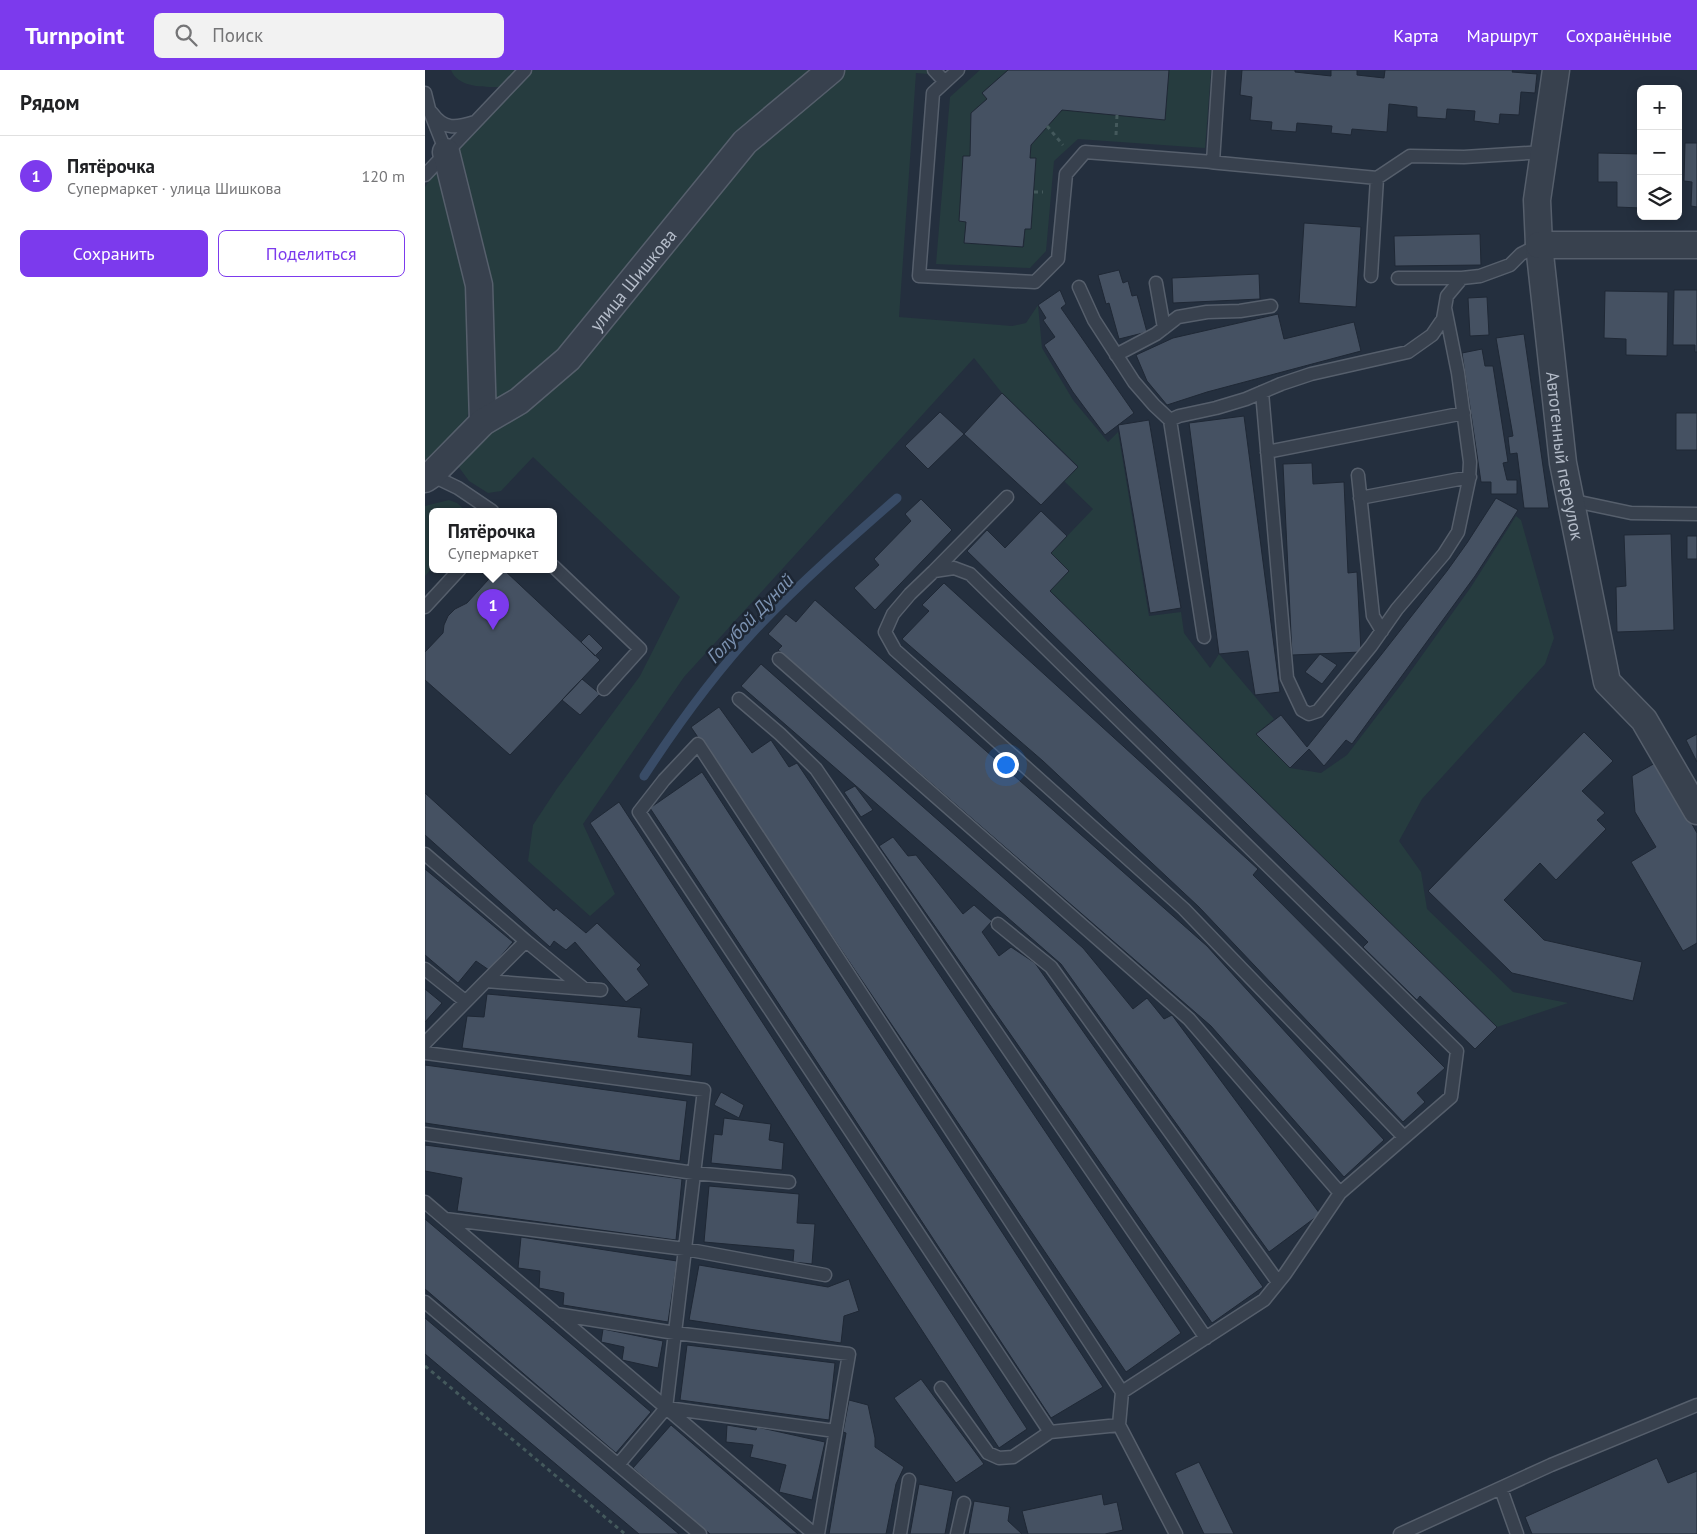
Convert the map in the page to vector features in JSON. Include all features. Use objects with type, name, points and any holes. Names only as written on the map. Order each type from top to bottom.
[{"type":"street","name":"улица Шишкова","points":[[428,477],[483,422],[519,401],[569,359],[745,142],[831,70]]},
{"type":"street","name":"Автогенный переулок","points":[[1555,70],[1537,200],[1539,245],[1563,463],[1570,500],[1607,682],[1644,720],[1697,811]]},
{"type":"street","points":[[446,152],[479,285],[483,422]]},
{"type":"street","points":[[1539,245],[1697,246]]},
{"type":"lane","points":[[425,175],[525,70]]},
{"type":"lane","points":[[934,70],[945,82]]},
{"type":"lane","points":[[958,70],[933,93],[919,276],[1035,282],[1058,259],[1066,174],[1085,152],[1377,178],[1410,156],[1464,157],[1544,152]]},
{"type":"lane","points":[[1209,162],[1213,162],[1219,70]]},
{"type":"lane","points":[[425,93],[429,109],[446,152]]},
{"type":"lane","points":[[429,109],[439,122],[451,126],[462,126],[475,122]]},
{"type":"lane","points":[[1371,276],[1377,178]]},
{"type":"lane","points":[[1398,278],[1462,278],[1480,276],[1510,265],[1521,254],[1539,245]]},
{"type":"lane","points":[[1171,420],[1179,416],[1246,399],[1311,374],[1408,352],[1433,335],[1443,319],[1447,296],[1462,278]]},
{"type":"lane","points":[[1156,282],[1164,328]]},
{"type":"lane","points":[[1079,287],[1093,320],[1134,382],[1171,420],[1204,637]]},
{"type":"lane","points":[[1116,355],[1156,334],[1178,317],[1207,312],[1240,311],[1271,306]]},
{"type":"lane","points":[[1262,392],[1287,678],[1303,710],[1309,714],[1318,711],[1382,631],[1397,609],[1444,554],[1459,532],[1470,477],[1470,462],[1459,373],[1445,308]]},
{"type":"lane","points":[[1267,452],[1464,413]]},
{"type":"lane","points":[[1358,475],[1373,616],[1382,631]]},
{"type":"lane","points":[[428,477],[458,488],[488,508]]},
{"type":"lane","points":[[1361,498],[1470,477]]},
{"type":"lane","points":[[1007,497],[910,594],[893,614],[885,632],[895,650],[1184,909],[1403,1137]]},
{"type":"lane","points":[[1570,500],[1631,513],[1697,514]]},
{"type":"lane","points":[[934,571],[953,568],[970,574],[1457,1051],[1451,1097],[1339,1193],[1279,1282],[1264,1300],[1122,1392]]},
{"type":"lane","points":[[557,570],[640,649],[604,689]]},
{"type":"lane","points":[[425,607],[456,573]]},
{"type":"lane","points":[[779,659],[1189,1019],[1339,1193]]},
{"type":"lane","points":[[739,699],[816,768],[1206,1338]]},
{"type":"lane","points":[[1050,1432],[639,812],[664,780],[698,744],[1122,1392],[1119,1425],[1176,1534]]},
{"type":"lane","points":[[425,854],[583,988]]},
{"type":"lane","points":[[999,924],[1051,967],[1279,1282]]},
{"type":"lane","points":[[425,1043],[526,941]]},
{"type":"lane","points":[[425,969],[465,1001]]},
{"type":"lane","points":[[486,981],[601,990]]},
{"type":"lane","points":[[425,1053],[704,1090],[666,1408],[618,1465]]},
{"type":"lane","points":[[425,1134],[694,1173],[789,1182]]},
{"type":"lane","points":[[425,1202],[814,1534]]},
{"type":"lane","points":[[445,1219],[685,1249],[825,1275]]},
{"type":"lane","points":[[425,1302],[700,1534]]},
{"type":"lane","points":[[557,1314],[675,1333],[849,1354],[818,1534]]},
{"type":"lane","points":[[941,1388],[988,1453],[999,1458],[1013,1457],[1050,1432],[1119,1425]]},
{"type":"lane","points":[[1400,1534],[1551,1465],[1697,1405]]},
{"type":"lane","points":[[666,1408],[835,1431]]},
{"type":"lane","points":[[900,1534],[909,1480]]},
{"type":"lane","points":[[1501,1489],[1517,1534]]},
{"type":"lane","points":[[957,1534],[964,1503]]},
{"type":"path","points":[[1115,141],[1117,115]]},
{"type":"path","points":[[1047,126],[1067,149]]},
{"type":"path","points":[[425,1366],[625,1534]]},
{"type":"green space","points":[[451,70],[933,70],[928,74],[916,73],[899,317],[1012,326],[1026,323],[1038,305],[1042,348],[1073,400],[1108,442],[1118,432],[1149,616],[1181,612],[1184,633],[1210,668],[1219,654],[1274,719],[1256,734],[1290,768],[1321,773],[1347,755],[1403,682],[1471,587],[1516,516],[1521,520],[1554,638],[1545,664],[1422,799],[1399,841],[1421,872],[1427,909],[1513,992],[1568,1003],[1497,1027],[1050,591],[1051,553],[1093,509],[1064,481],[1078,466],[1002,393],[974,358],[684,677],[583,824],[615,894],[590,916],[528,861],[533,825],[556,790],[640,676],[680,597],[533,457],[501,491],[488,493],[469,481],[458,466],[483,422],[479,285],[446,152],[501,87],[465,83],[454,76]]},
{"type":"green space","points":[[980,70],[1008,70],[982,93],[987,99],[971,113],[970,156],[963,156],[959,221],[966,222],[964,243],[1024,247],[1025,229],[1031,229],[1035,159],[1030,158],[1031,145],[1062,110],[1165,120],[1169,70],[1211,70],[1205,148],[1078,139],[1054,161],[1046,251],[1030,268],[936,264],[950,97]]},
{"type":"green space","points":[[434,174],[441,174],[474,289],[472,397],[467,418],[425,468],[425,187]]},
{"type":"green space","points":[[449,500],[463,508],[429,508],[429,572],[425,576],[425,506]]},
{"type":"building","points":[[1008,70],[1169,70],[1165,120],[1062,110],[1031,145],[1030,158],[1036,158],[1031,229],[1025,229],[1023,247],[964,243],[966,222],[959,221],[963,156],[970,156],[971,113],[987,99],[982,93]]},
{"type":"building","points":[[1242,70],[1295,70],[1295,72],[1331,76],[1331,70],[1357,70],[1357,75],[1384,78],[1385,70],[1513,70],[1512,72],[1537,74],[1535,93],[1521,92],[1519,115],[1500,114],[1499,124],[1474,121],[1475,111],[1447,109],[1446,119],[1417,117],[1417,107],[1389,104],[1387,132],[1352,129],[1351,135],[1331,133],[1332,126],[1297,123],[1296,132],[1271,130],[1272,122],[1250,120],[1252,97],[1240,95]]},
{"type":"building","points":[[1685,143],[1697,143],[1697,207],[1691,206],[1692,182],[1684,181]]},
{"type":"building","points":[[1598,153],[1637,154],[1637,208],[1617,207],[1617,182],[1598,182]]},
{"type":"building","points":[[1304,223],[1361,227],[1356,307],[1299,303]]},
{"type":"building","points":[[1480,234],[1481,265],[1395,266],[1394,236]]},
{"type":"building","points":[[1119,270],[1123,283],[1128,281],[1132,296],[1137,295],[1147,332],[1119,339],[1109,303],[1106,304],[1098,275]]},
{"type":"building","points":[[1259,274],[1260,299],[1173,303],[1172,278]]},
{"type":"building","points":[[1060,290],[1066,304],[1061,308],[1134,413],[1105,435],[1073,392],[1044,345],[1055,337],[1043,320],[1046,318],[1038,305]]},
{"type":"building","points":[[1674,290],[1697,290],[1697,352],[1695,352],[1695,345],[1673,345]]},
{"type":"building","points":[[1605,291],[1668,292],[1667,356],[1626,355],[1626,339],[1604,338]]},
{"type":"building","points":[[1487,297],[1489,335],[1470,336],[1468,298]]},
{"type":"building","points":[[1278,314],[1284,339],[1354,322],[1361,351],[1207,392],[1167,405],[1147,381],[1136,355],[1173,338]]},
{"type":"building","points":[[1524,334],[1549,508],[1524,508],[1517,453],[1510,454],[1508,437],[1513,436],[1496,338]]},
{"type":"building","points":[[1482,349],[1485,366],[1493,366],[1508,462],[1503,463],[1507,480],[1517,480],[1517,494],[1491,494],[1491,482],[1481,482],[1462,353]]},
{"type":"building","points":[[1002,393],[1078,467],[1041,505],[964,434]]},
{"type":"building","points":[[940,412],[964,434],[928,469],[905,446]]},
{"type":"building","points":[[1676,413],[1697,413],[1697,450],[1676,450]]},
{"type":"building","points":[[1244,416],[1280,692],[1255,695],[1248,651],[1219,654],[1189,423]]},
{"type":"building","points":[[1149,420],[1181,608],[1150,613],[1118,425]]},
{"type":"building","points":[[1312,463],[1313,484],[1344,482],[1348,573],[1357,572],[1361,652],[1292,655],[1283,464]]},
{"type":"building","points":[[1496,498],[1518,510],[1475,576],[1352,744],[1346,740],[1324,766],[1309,749],[1290,768],[1256,734],[1281,715],[1307,747],[1447,571]]},
{"type":"building","points":[[921,499],[952,530],[875,610],[854,588],[879,565],[874,559],[911,521],[905,514]]},
{"type":"building","points":[[1041,511],[1067,536],[1051,553],[1069,571],[1050,591],[1497,1027],[1475,1049],[1420,996],[1417,1000],[1363,947],[1368,942],[967,551],[987,530],[1005,548]]},
{"type":"building","points":[[1671,534],[1674,630],[1617,632],[1616,587],[1626,586],[1624,535]]},
{"type":"building","points":[[1687,536],[1697,536],[1697,559],[1687,559]]},
{"type":"building","points":[[494,573],[507,573],[600,660],[510,755],[425,680],[425,652],[443,633],[448,616],[455,609],[467,603]]},
{"type":"building","points":[[944,583],[1258,869],[1253,875],[1445,1068],[1417,1093],[1425,1102],[1403,1122],[1199,907],[1043,761],[902,639],[929,611],[922,605]]},
{"type":"building","points":[[815,600],[1207,946],[1384,1140],[1344,1177],[1211,1026],[778,650],[782,646],[768,634],[786,614],[796,622]]},
{"type":"building","points":[[589,634],[603,648],[595,656],[581,642]]},
{"type":"building","points":[[1320,654],[1337,665],[1322,684],[1305,672]]},
{"type":"building","points":[[761,664],[1083,948],[1133,1009],[1147,998],[1164,1019],[1172,1015],[1320,1214],[1269,1252],[1061,964],[741,686]]},
{"type":"building","points":[[582,679],[600,694],[580,715],[562,700]]},
{"type":"building","points":[[719,707],[752,753],[771,740],[789,767],[797,763],[1181,1333],[1126,1372],[691,727]]},
{"type":"building","points":[[1584,732],[1613,761],[1582,791],[1605,813],[1597,820],[1606,829],[1556,880],[1540,863],[1504,900],[1544,940],[1642,962],[1633,1001],[1512,973],[1428,891]]},
{"type":"building","points":[[1697,734],[1697,762],[1686,740]]},
{"type":"building","points":[[1657,762],[1697,833],[1697,943],[1683,951],[1631,862],[1656,847],[1635,812],[1632,776]]},
{"type":"building","points":[[702,772],[1103,1387],[1051,1418],[650,808]]},
{"type":"building","points":[[855,786],[873,810],[861,817],[844,792]]},
{"type":"building","points":[[425,793],[554,911],[556,908],[586,933],[597,923],[641,965],[637,969],[649,985],[626,1002],[575,942],[566,950],[554,941],[550,947],[425,835]]},
{"type":"building","points":[[619,802],[1027,1429],[999,1448],[590,823]]},
{"type":"building","points":[[893,837],[908,856],[916,855],[963,914],[974,905],[992,921],[982,932],[999,956],[1011,947],[1035,963],[1263,1287],[1212,1323],[879,846]]},
{"type":"building","points":[[425,869],[513,942],[489,970],[476,961],[458,983],[425,955]]},
{"type":"building","points":[[425,989],[442,1003],[425,1022]]},
{"type":"building","points":[[487,994],[641,1008],[638,1037],[693,1043],[691,1076],[462,1048],[467,1016],[484,1017]]},
{"type":"building","points":[[425,1065],[687,1101],[680,1161],[425,1123]]},
{"type":"building","points":[[721,1092],[744,1105],[739,1118],[714,1105]]},
{"type":"building","points":[[724,1118],[771,1124],[769,1140],[784,1143],[782,1170],[711,1163],[714,1134],[722,1135]]},
{"type":"building","points":[[425,1145],[682,1179],[676,1240],[457,1211],[462,1178],[425,1171]]},
{"type":"building","points":[[709,1186],[799,1194],[797,1223],[815,1224],[812,1264],[793,1262],[794,1250],[704,1242]]},
{"type":"building","points":[[425,1219],[651,1412],[616,1453],[425,1289]]},
{"type":"building","points":[[521,1237],[677,1261],[668,1322],[563,1305],[564,1293],[539,1288],[540,1271],[518,1268]]},
{"type":"building","points":[[699,1265],[828,1287],[849,1279],[859,1311],[844,1316],[841,1343],[689,1320]]},
{"type":"building","points":[[425,1318],[679,1534],[639,1534],[425,1354]]},
{"type":"building","points":[[603,1329],[663,1341],[658,1368],[622,1360],[624,1347],[601,1342]]},
{"type":"building","points":[[687,1345],[835,1363],[829,1420],[680,1400]]},
{"type":"building","points":[[921,1379],[984,1464],[956,1483],[894,1398]]},
{"type":"building","points":[[849,1400],[868,1405],[875,1447],[904,1467],[896,1484],[886,1534],[829,1534],[846,1433],[843,1432]]},
{"type":"building","points":[[671,1425],[798,1534],[710,1534],[633,1468]]},
{"type":"building","points":[[727,1425],[756,1430],[757,1427],[825,1442],[812,1500],[779,1492],[786,1465],[750,1457],[753,1445],[726,1442]]},
{"type":"building","points":[[1657,1458],[1668,1483],[1697,1471],[1697,1534],[1532,1534],[1525,1517]]},
{"type":"building","points":[[1199,1462],[1234,1534],[1204,1534],[1175,1473]]},
{"type":"building","points":[[919,1484],[953,1491],[945,1534],[910,1534]]},
{"type":"building","points":[[1102,1494],[1104,1505],[1117,1502],[1123,1530],[1105,1534],[1028,1534],[1022,1511]]},
{"type":"building","points":[[974,1501],[1010,1507],[1008,1521],[1022,1534],[968,1534]]},
{"type":"waterway","name":"Голубой Дунай","points":[[644,776],[697,699],[757,628],[843,545],[897,498]]},
{"type":"place","name":"Пятёрочка","points":[[493,630]]}]
